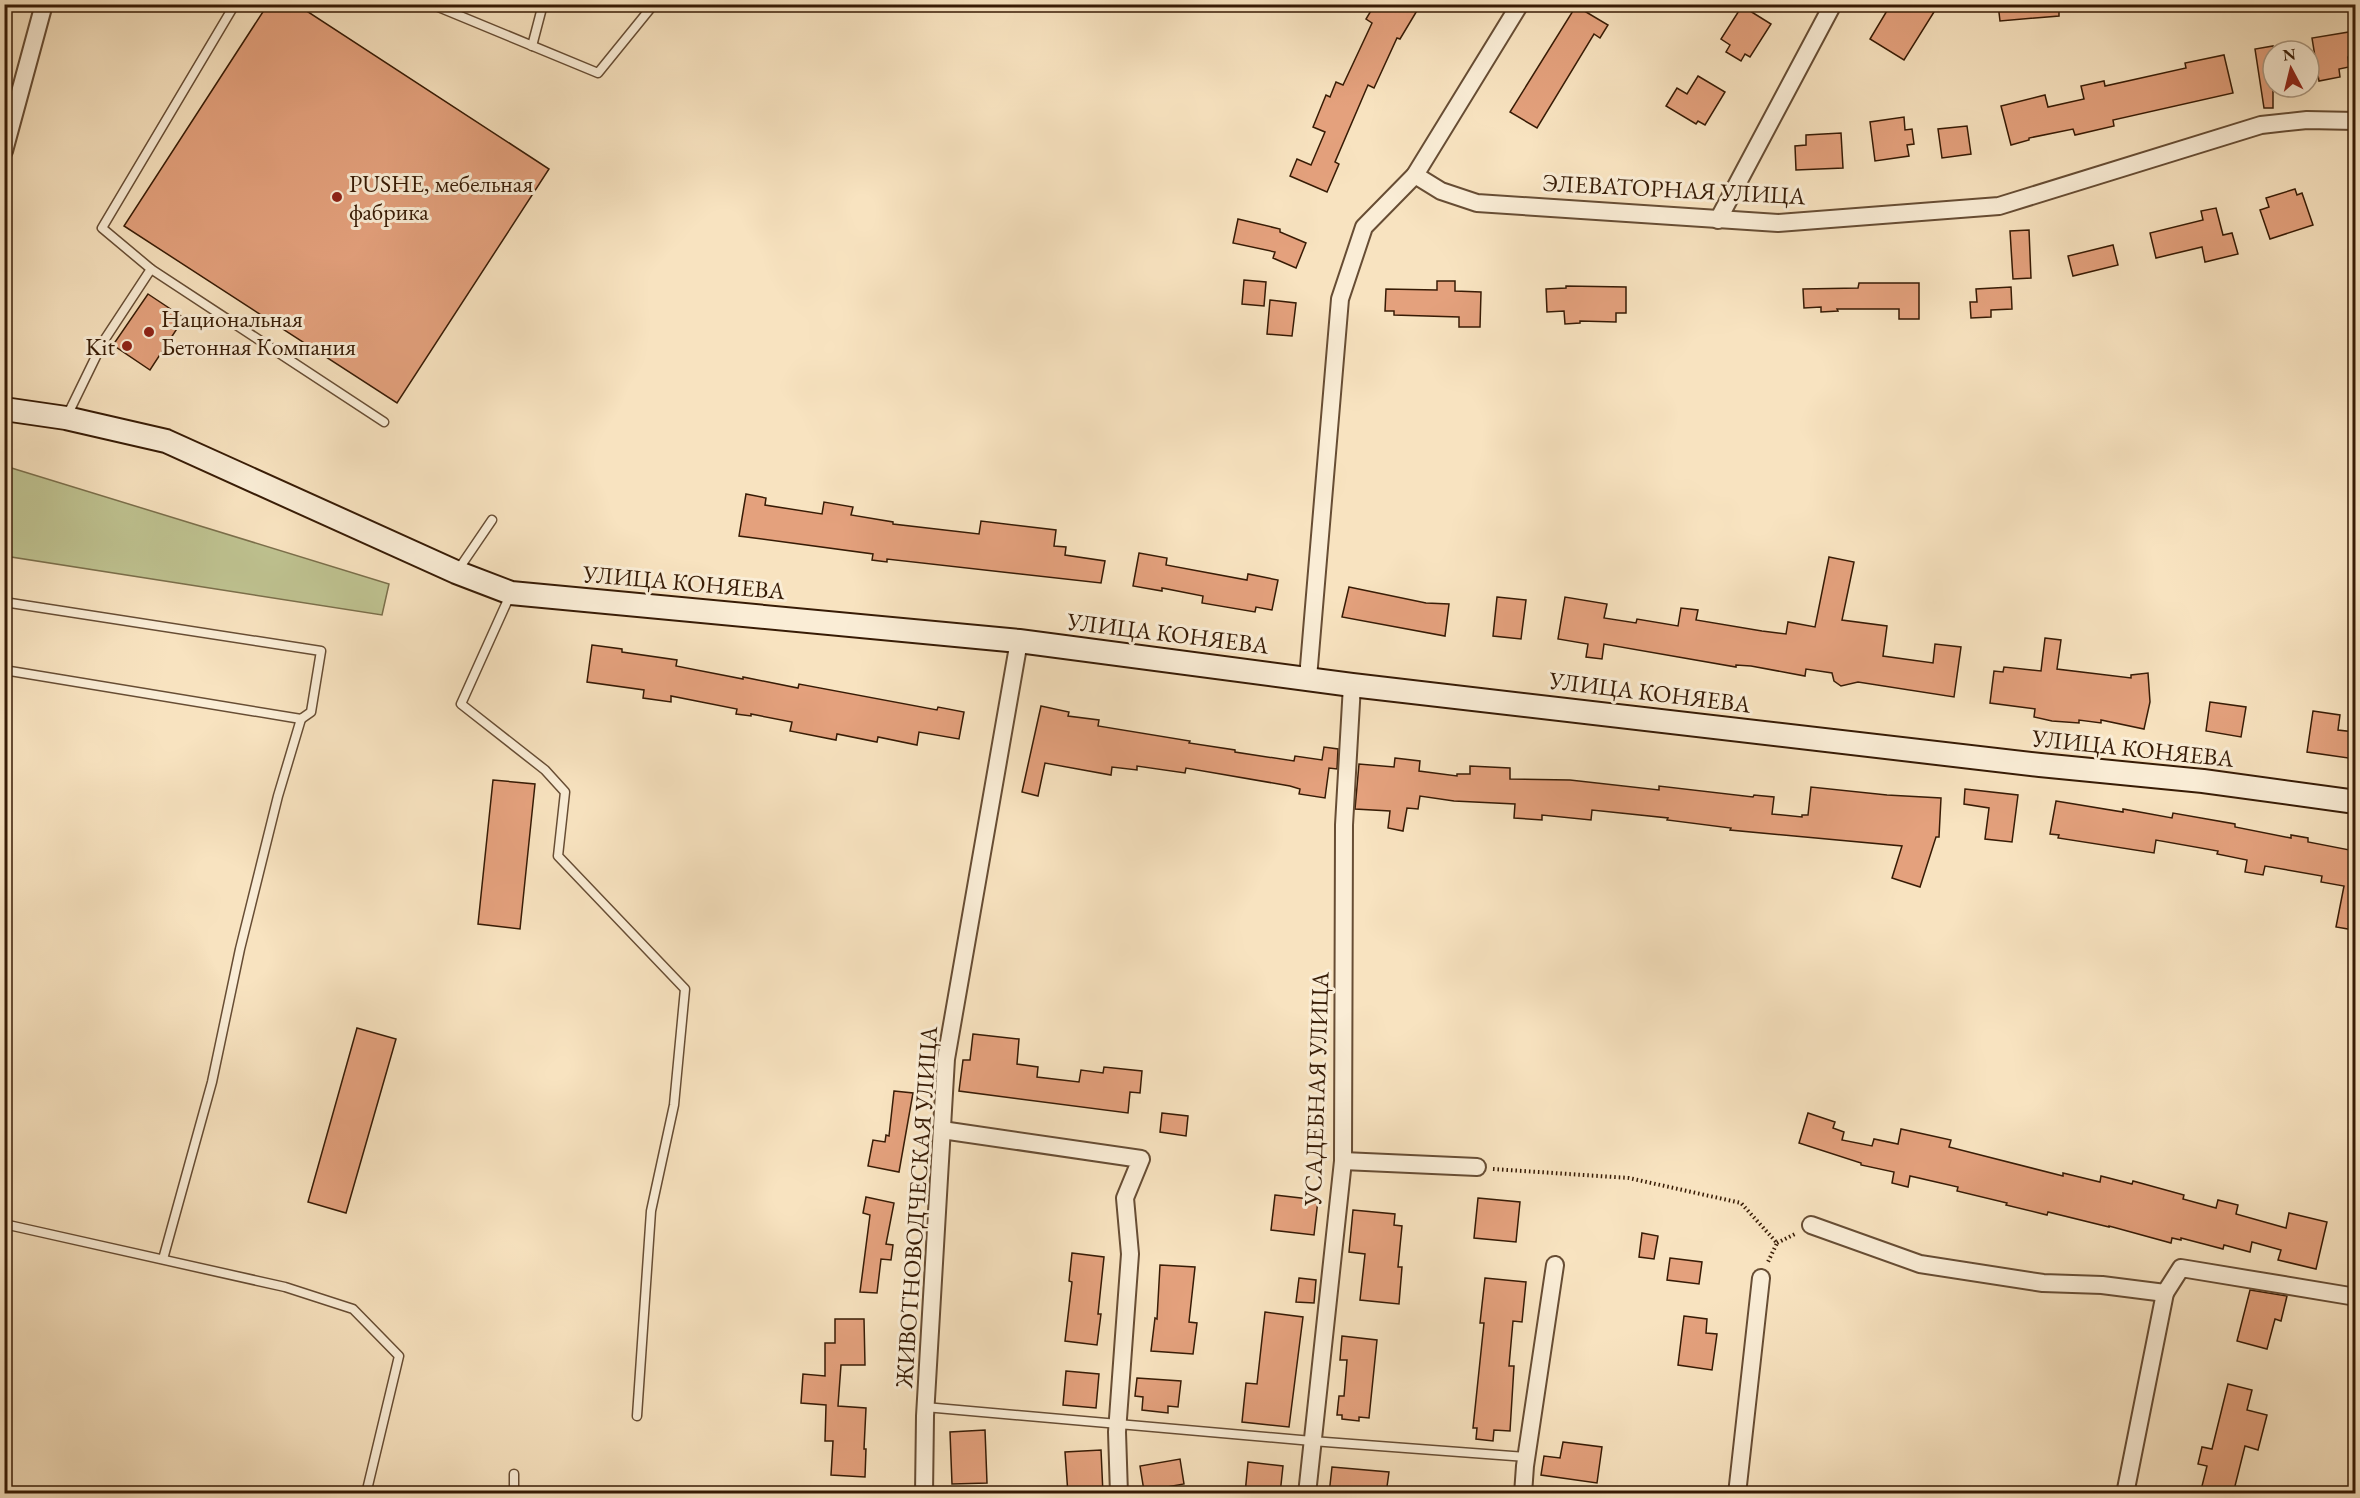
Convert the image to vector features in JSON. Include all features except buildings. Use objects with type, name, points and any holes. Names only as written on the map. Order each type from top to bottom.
[{"type":"street","points":[[4,151],[9,115],[44,4]]},
{"type":"street","points":[[1308,678],[1340,298],[1364,227],[1415,175],[1520,4]]},
{"type":"street","points":[[1718,220],[1833,4]]},
{"type":"street","name":"ЭЛЕВАТОРНАЯ УЛИЦА","points":[[1415,175],[1441,191],[1477,203],[1778,223],[1998,206],[2261,125],[2307,120],[2355,121]]},
{"type":"street","name":"УЛИЦА КОНЯЕВА","points":[[4,409],[66,418],[166,441],[456,572],[511,593],[1019,641],[1352,685],[2040,765],[2203,781],[2355,802]]},
{"type":"street","name":"ЖИВОТНОВОДЧЕСКАЯ УЛИЦА","points":[[924,1494],[925,1407],[946,1059],[1019,641]]},
{"type":"street","name":"УСАДЕБНАЯ УЛИЦА","points":[[1307,1494],[1343,1161],[1344,825],[1352,685]]},
{"type":"street","points":[[942,1130],[1141,1159],[1125,1198],[1130,1254],[1118,1423],[1119,1494]]},
{"type":"street","points":[[1343,1161],[1477,1167]]},
{"type":"street","points":[[1811,1225],[1920,1264],[2043,1282],[2103,1285],[2165,1293]]},
{"type":"street","points":[[1523,1494],[1555,1265]]},
{"type":"street","points":[[2125,1494],[2165,1293],[2181,1268],[2355,1297]]},
{"type":"street","points":[[1737,1494],[1761,1278]]},
{"type":"lane","points":[[234,4],[102,228],[152,269],[384,422]]},
{"type":"lane","points":[[431,4],[598,73],[654,4]]},
{"type":"lane","points":[[532,46],[543,4]]},
{"type":"lane","points":[[66,418],[103,342],[152,269]]},
{"type":"lane","points":[[456,572],[492,520]]},
{"type":"lane","points":[[511,593],[461,704],[545,770],[565,792],[558,856],[685,989],[674,1105],[651,1211],[638,1416]]},
{"type":"lane","points":[[4,602],[321,651],[312,712],[301,719],[279,796],[240,949],[212,1082],[163,1259]]},
{"type":"lane","points":[[4,670],[301,719]]},
{"type":"lane","points":[[4,1224],[285,1287],[353,1309],[399,1356],[366,1494]]},
{"type":"lane","points":[[925,1407],[1312,1441],[1527,1457]]},
{"type":"lane","points":[[514,1474],[514,1494]]},
{"type":"path","points":[[1477,1167],[1629,1178],[1741,1203],[1777,1243],[1761,1278]]},
{"type":"green space","points":[[5,466],[389,584],[382,615],[5,556]]},
{"type":"place","name":"PUSHE, мебельная фабрика","points":[[337,197]]},
{"type":"place","name":"Национальная Бетонная Компания","points":[[149,332]]},
{"type":"place","name":"Kit","points":[[127,346]]}]
